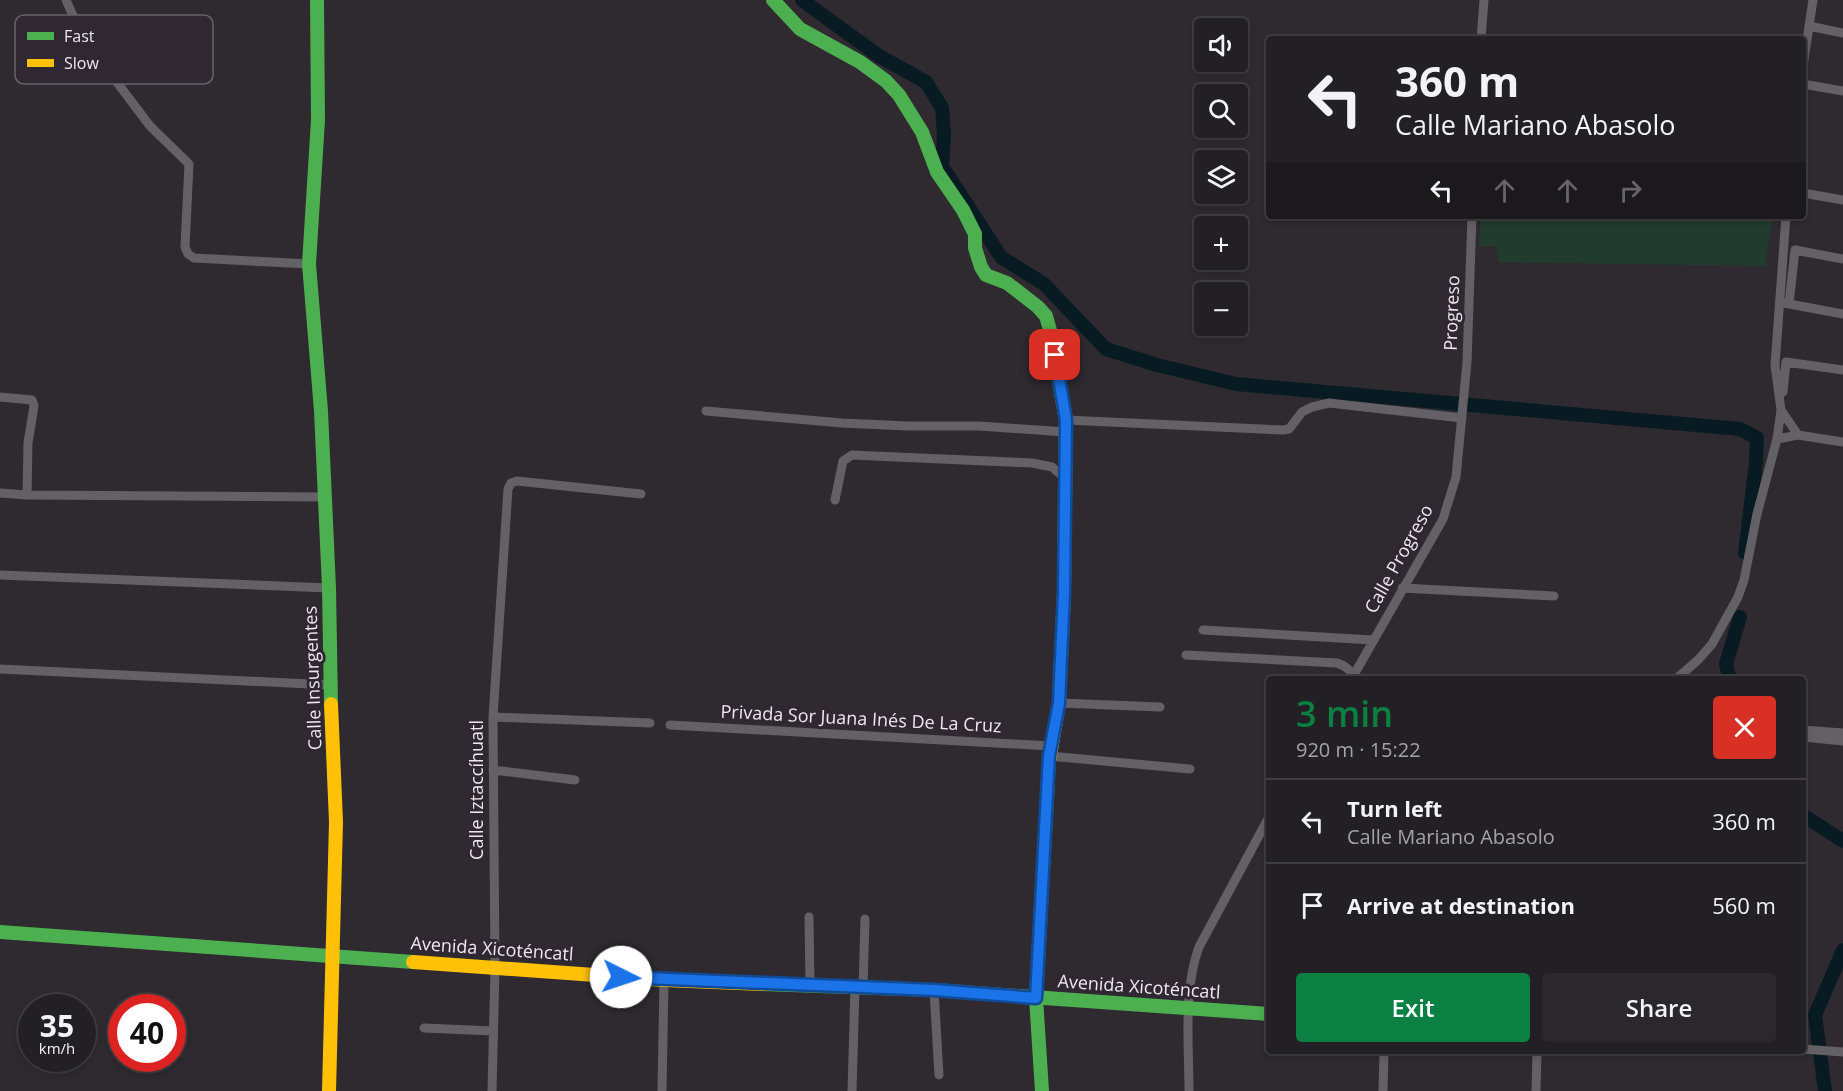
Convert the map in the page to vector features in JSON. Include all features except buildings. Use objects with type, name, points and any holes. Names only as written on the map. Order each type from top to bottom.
[{"type":"street","points":[[66,0],[73,15]]},
{"type":"street","name":"Calle Insurgentes","points":[[317,0],[318,120],[309,264],[321,411],[336,822],[329,1091]]},
{"type":"street","points":[[773,0],[800,29],[860,62],[886,81],[899,94],[922,132],[937,172],[963,210],[975,234],[975,248],[986,275],[1007,283],[1038,307],[1046,316],[1051,334],[1066,426],[1064,592],[1059,703],[1050,751],[1036,998],[1042,1091]]},
{"type":"street","points":[[1481,36],[1484,0]]},
{"type":"street","points":[[1806,46],[1813,0]]},
{"type":"street","points":[[1809,26],[1843,33]]},
{"type":"street","points":[[118,84],[150,126],[189,164],[185,247],[188,254],[194,258],[309,264]]},
{"type":"street","points":[[1806,85],[1843,91]]},
{"type":"street","points":[[1806,194],[1843,200]]},
{"type":"street","name":"Progreso","points":[[1462,415],[1467,362],[1472,219]]},
{"type":"street","points":[[1786,219],[1775,365],[1781,408],[1798,435]]},
{"type":"street","points":[[1789,304],[1795,250],[1843,259]]},
{"type":"street","points":[[1779,302],[1843,314]]},
{"type":"street","points":[[1680,676],[1712,644],[1738,597],[1744,580],[1757,514],[1777,439],[1786,362],[1843,370]]},
{"type":"street","points":[[0,397],[32,400],[34,406],[28,443],[27,495]]},
{"type":"street","points":[[706,411],[842,423],[908,426],[1283,430],[1289,429],[1302,412],[1312,406],[1329,403],[1462,415]]},
{"type":"street","name":"Calle Progreso","points":[[1354,676],[1443,519],[1456,477],[1462,415]]},
{"type":"street","points":[[1777,439],[1798,435],[1843,442]]},
{"type":"street","points":[[836,501],[843,461],[852,455],[1032,463],[1052,467],[1065,478]]},
{"type":"street","name":"Calle Iztaccíhuatl","points":[[492,1091],[495,968],[493,717],[508,489],[511,483],[517,481],[641,494]]},
{"type":"street","points":[[0,493],[325,498]]},
{"type":"street","points":[[0,575],[329,588]]},
{"type":"street","points":[[1402,588],[1554,596]]},
{"type":"street","points":[[1203,630],[1373,640]]},
{"type":"street","points":[[1186,655],[1337,663],[1344,666],[1352,676]]},
{"type":"street","points":[[0,669],[330,685]]},
{"type":"street","points":[[1059,703],[1160,707]]},
{"type":"street","points":[[493,717],[650,723]]},
{"type":"street","name":"Privada Sor Juana Inés De La Cruz","points":[[670,725],[1050,751],[1190,769]]},
{"type":"street","points":[[1806,730],[1843,733]]},
{"type":"street","points":[[1806,737],[1843,741]]},
{"type":"street","points":[[493,770],[575,780]]},
{"type":"street","points":[[1189,1091],[1189,1009],[1193,964],[1199,947],[1266,823]]},
{"type":"street","points":[[809,917],[810,985]]},
{"type":"street","points":[[852,1091],[866,919]]},
{"type":"street","name":"Avenida Xicoténcatl","points":[[0,932],[664,980],[934,990],[1266,1014]]},
{"type":"street","points":[[662,1091],[664,980]]},
{"type":"street","points":[[934,990],[939,1075]]},
{"type":"street","points":[[424,1028],[493,1031]]},
{"type":"street","points":[[1808,1050],[1843,1052]]},
{"type":"street","points":[[1383,1091],[1384,1054]]},
{"type":"street","points":[[1536,1091],[1537,1054]]},
{"type":"green space","points":[[1481,219],[1773,219],[1765,266],[1499,262],[1496,246],[1479,247]]},
{"type":"waterway","points":[[802,0],[879,56],[926,82],[942,108],[944,134],[942,166],[1001,257],[1044,284],[1106,349],[1157,365],[1236,384],[1740,429],[1757,438],[1745,553]]},
{"type":"waterway","points":[[1729,676],[1726,664],[1740,617]]},
{"type":"waterway","points":[[1806,817],[1843,841]]},
{"type":"waterway","points":[[1825,1091],[1815,1015],[1843,950]]},
{"type":"traffic: fast","points":[[317,0],[318,120],[309,264],[321,411],[329,588],[331,704]]},
{"type":"traffic: fast","points":[[773,0],[800,29],[860,62],[886,81],[899,95],[922,132],[937,172],[963,210],[975,234],[975,248],[986,275],[1007,283],[1046,316],[1062,398]]},
{"type":"traffic: fast","points":[[1042,1091],[1036,998],[1049,761]]},
{"type":"traffic: fast","points":[[0,932],[413,962]]},
{"type":"traffic: fast","points":[[762,984],[934,990],[1266,1014]]},
{"type":"traffic: slow","points":[[1049,761],[1059,703],[1064,592],[1066,420],[1062,398]]},
{"type":"traffic: slow","points":[[329,1091],[336,822],[331,704]]},
{"type":"traffic: slow","points":[[413,962],[664,980],[762,984]]},
{"type":"route","points":[[621,977],[934,990],[1036,998],[1049,756],[1059,703],[1064,592],[1066,420],[1055,355]]}]
